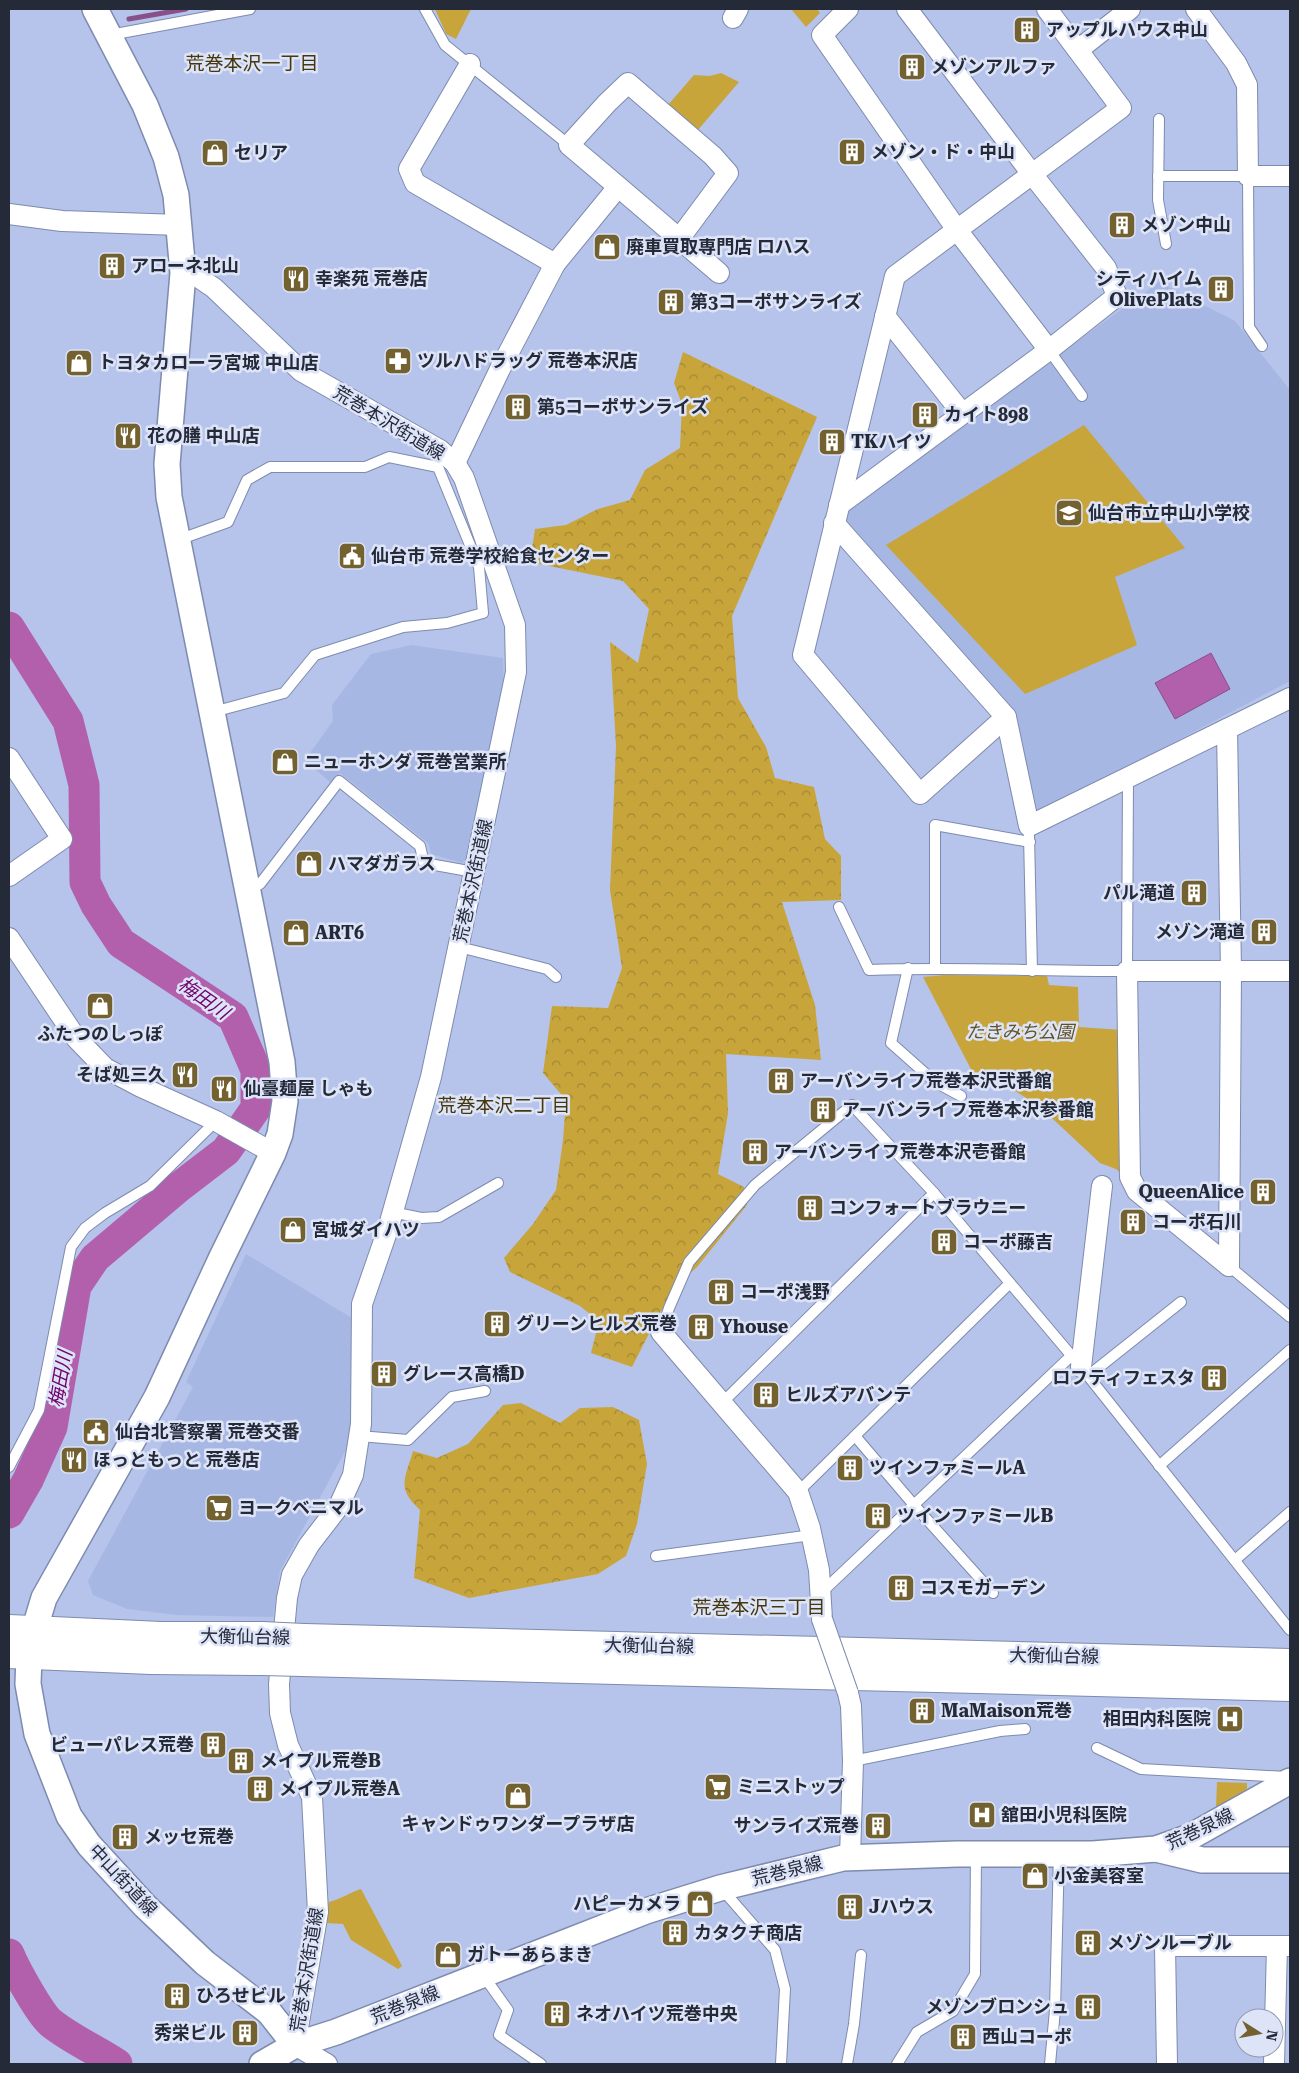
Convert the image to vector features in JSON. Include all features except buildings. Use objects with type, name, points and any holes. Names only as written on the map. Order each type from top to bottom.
[{"type":"main road","name":"大衡仙台線","points":[[20,1643],[161,1636],[262,1648],[303,1650],[1272,1669],[1290,1687]]},
{"type":"street","name":"中山街道線","points":[[95,9],[145,105],[166,157],[176,195],[183,273],[166,464],[169,497],[282,1062],[285,1101],[280,1134],[273,1153],[220,1259],[157,1397],[20,1643],[37,1734],[69,1816],[88,1845],[204,1963],[269,2012],[295,2045],[327,2064]]},
{"type":"street","points":[[848,9],[822,35],[957,230],[1049,350]]},
{"type":"street","points":[[836,514],[962,413],[1049,350],[1117,296],[1106,268],[907,9]]},
{"type":"street","points":[[1006,717],[920,794],[803,655],[895,276],[1121,108],[1047,9]]},
{"type":"street","points":[[1078,50],[1130,9]]},
{"type":"street","points":[[1196,9],[1236,63],[1247,85],[1248,176],[1290,176]]},
{"type":"street","points":[[470,64],[409,170],[415,182],[554,264]]},
{"type":"street","points":[[679,239],[728,173],[713,156],[628,83],[568,144],[618,187],[679,239],[719,273]]},
{"type":"street","points":[[455,463],[500,369],[554,264],[618,187]]},
{"type":"street","points":[[9,214],[62,221],[180,225]]},
{"type":"street","name":"荒巻本沢街道線","points":[[183,273],[192,272],[214,288],[301,371],[403,427],[440,450],[455,463],[464,478],[515,625],[516,672],[431,1077],[392,1212],[362,1304],[361,1424],[353,1475],[347,1492],[339,1506],[309,1545],[292,1575],[285,1616],[279,1684],[280,1713],[288,1744],[312,1797],[318,1912],[295,2045],[262,2064]]},
{"type":"street","points":[[885,316],[962,413]]},
{"type":"street","points":[[836,514],[1006,717],[1029,834],[1128,778],[1290,698]]},
{"type":"street","points":[[1227,729],[1231,971],[1228,1266]]},
{"type":"street","points":[[9,758],[62,839],[9,876]]},
{"type":"street","points":[[9,938],[76,1038],[105,1068],[141,1087],[216,1121],[273,1153]]},
{"type":"street","points":[[1228,1266],[1138,1191],[1130,1177],[1127,971],[1290,971]]},
{"type":"street","points":[[1080,1367],[1102,1186]]},
{"type":"street","points":[[661,1332],[798,1492],[812,1535],[822,1592],[822,1619],[851,1706],[853,1761],[850,1857]]},
{"type":"street","name":"荒巻泉線","points":[[295,2045],[336,2032],[646,1910],[720,1888],[850,1857],[976,1853],[1093,1854],[1156,1849],[1190,1837],[1290,1781]]},
{"type":"street","points":[[1156,1849],[1202,1860],[1290,1860]]},
{"type":"street","points":[[1167,2064],[1165,1946],[1284,1946],[1274,2064]]},
{"type":"lane","points":[[109,35],[250,9]]},
{"type":"lane","points":[[425,9],[445,45],[568,144]]},
{"type":"lane","points":[[1159,119],[1158,200],[1166,244]]},
{"type":"lane","points":[[1158,176],[1248,176],[1249,327],[1262,346]]},
{"type":"lane","points":[[1049,350],[1082,396]]},
{"type":"lane","points":[[177,541],[228,522],[248,480],[270,467],[365,468],[389,457],[438,467],[479,566],[483,613],[447,623],[403,627],[315,655],[284,693],[213,712]]},
{"type":"lane","points":[[839,907],[870,970],[935,968],[1127,971],[1128,778]]},
{"type":"lane","points":[[248,890],[260,884],[339,781],[420,846],[424,863],[474,872]]},
{"type":"lane","points":[[935,968],[935,825],[1029,834],[1032,971]]},
{"type":"lane","points":[[459,946],[547,969],[556,977]]},
{"type":"lane","points":[[908,968],[892,1044],[936,1082],[960,1096]]},
{"type":"lane","points":[[661,1332],[668,1308],[689,1262],[755,1186],[852,1105],[934,1193],[1010,1283],[1080,1367],[1290,1630]]},
{"type":"lane","points":[[9,1467],[39,1410],[71,1247],[85,1228],[105,1213],[133,1198],[150,1186],[216,1121]]},
{"type":"lane","points":[[392,1212],[421,1218],[439,1217],[498,1184]]},
{"type":"lane","points":[[721,1404],[934,1193]]},
{"type":"lane","points":[[1228,1266],[1290,1317]]},
{"type":"lane","points":[[798,1492],[1010,1283]]},
{"type":"lane","points":[[822,1592],[914,1505],[1080,1367],[1181,1302]]},
{"type":"lane","points":[[1159,1466],[1290,1350]]},
{"type":"lane","points":[[360,1436],[408,1440],[452,1397],[485,1391]]},
{"type":"lane","points":[[855,1436],[993,1593]]},
{"type":"lane","points":[[1234,1560],[1290,1512]]},
{"type":"lane","points":[[656,1556],[812,1535]]},
{"type":"lane","points":[[853,1761],[1000,1731],[1025,1729]]},
{"type":"lane","points":[[1097,1748],[1141,1768],[1290,1777]]},
{"type":"lane","points":[[897,2064],[916,2032],[953,2011],[975,1974],[976,1853]]},
{"type":"lane","points":[[1050,2064],[1055,2010],[1059,1853]]},
{"type":"lane","points":[[720,1888],[775,1950],[786,1989],[781,2064]]},
{"type":"lane","points":[[847,2064],[854,2024],[861,1956]]},
{"type":"lane","points":[[483,1975],[508,2010],[498,2035],[541,2064]]},
{"type":"shaded area","name":"仙台市立中山小学校","points":[[1159,282],[1235,321],[1290,390],[1290,681],[1038,814],[1019,731],[844,520],[851,506]]},
{"type":"shaded area","points":[[411,645],[503,658],[504,693],[467,859],[462,863],[431,854],[428,843],[340,773],[331,783],[305,760],[333,721],[332,705],[371,654]]},
{"type":"shaded area","points":[[1211,653],[1230,689],[1175,719],[1155,683]]},
{"type":"shaded area","points":[[246,1254],[352,1318],[355,1332],[352,1428],[348,1446],[280,1571],[273,1617],[178,1615],[127,1609],[93,1595],[88,1581],[193,1387],[186,1382]]},
{"type":"green space","points":[[435,9],[471,9],[456,39],[446,34]]},
{"type":"green space","points":[[791,9],[817,9],[820,13],[806,27]]},
{"type":"green space","points":[[721,73],[739,82],[697,131],[668,105],[694,75],[710,76]]},
{"type":"green space","points":[[683,352],[817,417],[732,616],[738,698],[766,747],[775,778],[814,787],[825,839],[841,856],[841,900],[782,902],[815,1005],[821,1060],[726,1054],[728,1113],[718,1174],[744,1187],[747,1205],[697,1267],[685,1278],[660,1312],[632,1367],[591,1353],[599,1321],[580,1306],[510,1272],[504,1258],[533,1224],[556,1190],[566,1100],[543,1073],[552,1006],[608,1008],[622,968],[610,890],[616,746],[610,642],[638,663],[649,609],[623,581],[530,562],[535,529],[566,525],[598,509],[630,500],[645,470],[680,448],[682,404],[674,383]]},
{"type":"green space","points":[[1084,425],[1185,548],[1115,577],[1137,645],[1025,694],[886,545]]},
{"type":"green space","name":"たきみち公園","points":[[944,975],[1047,976],[1049,985],[1078,987],[1079,1027],[1122,1030],[1126,1178],[1116,1169],[1100,1163],[1039,1106],[1004,1084],[974,1075],[923,977]]},
{"type":"green space","points":[[521,1403],[560,1423],[580,1408],[613,1407],[639,1420],[647,1464],[637,1524],[626,1556],[598,1574],[469,1598],[414,1578],[420,1510],[412,1502],[404,1483],[413,1451],[437,1458],[468,1444],[503,1405]]},
{"type":"green space","points":[[1217,1782],[1247,1783],[1247,1789],[1216,1809]]},
{"type":"green space","points":[[361,1889],[402,1966],[398,1969],[351,1940],[343,1924],[326,1923],[329,1902]]},
{"type":"waterway","points":[[129,19],[186,9]]},
{"type":"waterway","name":"梅田川","points":[[9,627],[68,721],[84,785],[85,882],[96,905],[121,943],[233,1017],[256,1070],[256,1108],[226,1151],[179,1187],[95,1258],[76,1286],[52,1427],[28,1480],[9,1513]]},
{"type":"waterway","name":"梅田川","points":[[9,1954],[34,2001],[46,2018],[67,2034],[117,2064]]},
{"type":"place","name":"アップルハウス中山","points":[[1027,30]]},
{"type":"place","name":"メゾンアルファ","points":[[912,67]]},
{"type":"place","name":"メゾン・ド・中山","points":[[852,152]]},
{"type":"place","name":"セリア","points":[[215,153]]},
{"type":"place","name":"メゾン中山","points":[[1122,225]]},
{"type":"place","name":"廃車買取専門店 ロハス","points":[[607,247]]},
{"type":"place","name":"アローネ北山","points":[[112,266]]},
{"type":"place","name":"幸楽苑 荒巻店","points":[[296,279]]},
{"type":"place","name":"シティハイム OlivePlats","points":[[1221,289]]},
{"type":"place","name":"第3コーポサンライズ","points":[[671,302]]},
{"type":"place","name":"ツルハドラッグ 荒巻本沢店","points":[[398,361]]},
{"type":"place","name":"トヨタカローラ宮城 中山店","points":[[79,363]]},
{"type":"place","name":"第5コーポサンライズ","points":[[518,407]]},
{"type":"place","name":"カイト898","points":[[925,415]]},
{"type":"place","name":"花の膳 中山店","points":[[128,436]]},
{"type":"place","name":"TKハイツ","points":[[832,442]]},
{"type":"place","name":"仙台市立中山小学校","points":[[1069,513]]},
{"type":"place","name":"仙台市 荒巻学校給食センター","points":[[352,556]]},
{"type":"place","name":"ニューホンダ 荒巻営業所","points":[[285,762]]},
{"type":"place","name":"ハマダガラス","points":[[309,864]]},
{"type":"place","name":"パル滝道","points":[[1194,893]]},
{"type":"place","name":"メゾン滝道","points":[[1264,932]]},
{"type":"place","name":"ART6","points":[[296,933]]},
{"type":"place","name":"ふたつのしっぽ","points":[[100,1006]]},
{"type":"place","name":"そば処三久","points":[[185,1075]]},
{"type":"place","name":"アーバンライフ荒巻本沢弐番館","points":[[781,1081]]},
{"type":"place","name":"仙臺麺屋 しゃも","points":[[224,1089]]},
{"type":"place","name":"アーバンライフ荒巻本沢参番館","points":[[823,1110]]},
{"type":"place","name":"アーバンライフ荒巻本沢壱番館","points":[[755,1152]]},
{"type":"place","name":"QueenAlice","points":[[1263,1192]]},
{"type":"place","name":"コンフォートブラウニー","points":[[810,1208]]},
{"type":"place","name":"コーポ石川","points":[[1133,1222]]},
{"type":"place","name":"宮城ダイハツ","points":[[293,1230]]},
{"type":"place","name":"コーポ藤吉","points":[[944,1242]]},
{"type":"place","name":"コーポ浅野","points":[[721,1292]]},
{"type":"place","name":"グリーンヒルズ荒巻","points":[[497,1324]]},
{"type":"place","name":"Yhouse","points":[[701,1327]]},
{"type":"place","name":"グレース高橋D","points":[[384,1374]]},
{"type":"place","name":"ロフティフェスタ","points":[[1214,1378]]},
{"type":"place","name":"ヒルズアバンテ","points":[[766,1395]]},
{"type":"place","name":"仙台北警察署 荒巻交番","points":[[96,1432]]},
{"type":"place","name":"ほっともっと 荒巻店","points":[[74,1460]]},
{"type":"place","name":"ツインファミールA","points":[[850,1468]]},
{"type":"place","name":"ヨークベニマル","points":[[219,1508]]},
{"type":"place","name":"ツインファミールB","points":[[878,1516]]},
{"type":"place","name":"コスモガーデン","points":[[901,1588]]},
{"type":"place","name":"MaMaison荒巻","points":[[922,1711]]},
{"type":"place","name":"相田内科医院","points":[[1230,1719]]},
{"type":"place","name":"ビューパレス荒巻","points":[[213,1745]]},
{"type":"place","name":"メイプル荒巻B","points":[[241,1761]]},
{"type":"place","name":"ミニストップ","points":[[718,1787]]},
{"type":"place","name":"メイプル荒巻A","points":[[260,1789]]},
{"type":"place","name":"キャンドゥワンダープラザ店","points":[[518,1796]]},
{"type":"place","name":"舘田小児科医院","points":[[982,1815]]},
{"type":"place","name":"サンライズ荒巻","points":[[878,1826]]},
{"type":"place","name":"メッセ荒巻","points":[[125,1837]]},
{"type":"place","name":"小金美容室","points":[[1035,1876]]},
{"type":"place","name":"ハピーカメラ","points":[[700,1904]]},
{"type":"place","name":"Jハウス","points":[[850,1907]]},
{"type":"place","name":"カタクチ商店","points":[[675,1933]]},
{"type":"place","name":"メゾンルーブル","points":[[1088,1943]]},
{"type":"place","name":"ガトーあらまき","points":[[448,1955]]},
{"type":"place","name":"ひろせビル","points":[[177,1996]]},
{"type":"place","name":"メゾンブロンシュ","points":[[1088,2007]]},
{"type":"place","name":"ネオハイツ荒巻中央","points":[[557,2014]]},
{"type":"place","name":"秀栄ビル","points":[[245,2033]]},
{"type":"place","name":"西山コーポ","points":[[963,2037]]},
{"type":"district","name":"荒巻本沢一丁目","points":[[252,63]]},
{"type":"district","name":"荒巻本沢二丁目","points":[[504,1105]]},
{"type":"district","name":"荒巻本沢三丁目","points":[[759,1607]]}]
